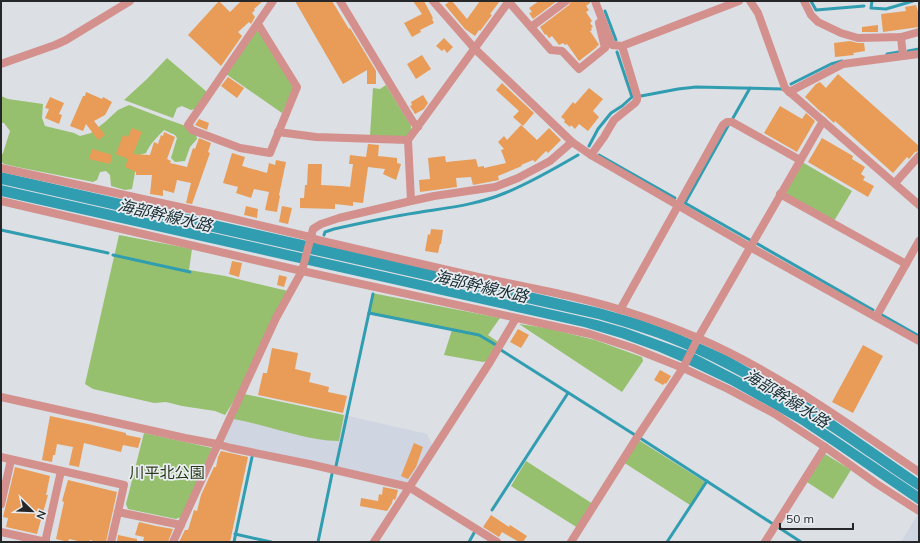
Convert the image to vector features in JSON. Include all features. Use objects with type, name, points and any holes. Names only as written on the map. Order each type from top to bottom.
[{"type":"street","points":[[1,64],[66,40],[130,1]]},
{"type":"street","points":[[258,24],[297,87],[270,153],[240,148],[192,130],[188,125],[273,1]]},
{"type":"street","points":[[340,1],[413,122],[418,127]]},
{"type":"street","points":[[433,1],[475,49],[572,142],[591,155],[678,205],[919,341]]},
{"type":"street","points":[[531,27],[566,1]]},
{"type":"street","points":[[411,201],[408,140],[509,2],[550,50],[562,51],[579,68],[605,48],[594,1]]},
{"type":"street","points":[[594,1],[612,45],[622,46],[739,1]]},
{"type":"street","points":[[750,1],[758,13],[785,88],[919,204]]},
{"type":"street","points":[[804,1],[811,15],[818,22],[841,33],[858,38],[901,37],[919,32]]},
{"type":"street","points":[[901,37],[904,56]]},
{"type":"street","points":[[591,155],[614,120],[637,100],[622,46]]},
{"type":"street","points":[[789,92],[843,64],[919,54]]},
{"type":"street","points":[[571,542],[684,366],[698,338],[750,246],[823,121]]},
{"type":"street","points":[[620,310],[723,124],[732,122],[800,160]]},
{"type":"street","points":[[278,132],[316,137],[408,140]]},
{"type":"street","points":[[173,542],[276,318],[302,268],[313,229],[321,224],[340,218],[411,201],[495,187],[518,178],[550,160],[572,142]]},
{"type":"street","points":[[895,184],[919,156]]},
{"type":"street","points":[[1,168],[221,216],[401,260],[563,295],[640,316],[698,338],[787,384],[919,472]]},
{"type":"street","points":[[780,194],[906,264]]},
{"type":"street","points":[[1,201],[590,334],[632,348],[684,366],[775,414],[919,511]]},
{"type":"street","points":[[876,317],[919,241]]},
{"type":"street","points":[[374,542],[516,318]]},
{"type":"street","points":[[1,397],[409,487],[497,542]]},
{"type":"street","points":[[765,542],[825,447]]},
{"type":"street","points":[[1,457],[124,485],[111,542]]},
{"type":"street","points":[[1,504],[11,460]]},
{"type":"street","points":[[1,532],[46,542],[61,471]]},
{"type":"street","points":[[118,512],[181,525]]},
{"type":"shaded area","points":[[344,415],[427,434],[433,446],[412,481],[407,483],[227,444],[224,440],[233,419],[339,441]]},
{"type":"shaded area","points":[[917,516],[919,518],[919,542],[901,542]]},
{"type":"green space","points":[[255,31],[259,31],[292,85],[293,89],[282,113],[226,74]]},
{"type":"green space","points":[[167,58],[207,92],[198,108],[191,110],[182,106],[177,108],[173,118],[124,100]]},
{"type":"green space","points":[[386,85],[411,126],[411,132],[405,138],[370,136],[373,88],[380,89]]},
{"type":"green space","points":[[1,96],[8,99],[43,104],[42,118],[45,126],[74,133],[80,136],[91,133],[118,110],[129,105],[186,126],[196,134],[197,139],[190,147],[185,161],[175,162],[171,158],[177,138],[175,135],[164,130],[156,138],[146,153],[139,155],[132,189],[125,190],[111,186],[110,175],[106,171],[100,172],[97,180],[93,182],[17,167],[4,164],[1,161],[1,156],[10,131],[4,123],[1,123]]},
{"type":"green space","points":[[802,162],[852,191],[834,221],[787,196],[786,190]]},
{"type":"green space","points":[[119,235],[192,249],[189,270],[225,276],[288,291],[235,399],[225,415],[215,411],[166,402],[154,403],[93,389],[85,384]]},
{"type":"green space","points":[[372,293],[500,318],[488,335],[501,344],[488,361],[483,362],[444,355],[452,330],[368,314]]},
{"type":"green space","points":[[519,324],[546,328],[595,340],[642,357],[643,361],[622,392]]},
{"type":"green space","points":[[244,394],[344,415],[339,441],[306,437],[233,419]]},
{"type":"green space","name":"川平北公園","points":[[144,433],[212,448],[181,517],[176,519],[128,509],[126,504]]},
{"type":"green space","points":[[637,439],[705,482],[690,505],[623,462]]},
{"type":"green space","points":[[825,454],[851,470],[833,499],[807,482]]},
{"type":"green space","points":[[526,461],[593,504],[578,528],[511,486]]},
{"type":"water","name":"海部幹線水路","points":[[1,172],[431,269],[599,308],[638,319],[674,332],[728,356],[812,405],[919,479],[919,491],[820,424],[764,389],[692,352],[646,334],[598,319],[1,184]]},
{"type":"water","points":[[1,185],[597,320],[625,328],[691,352],[780,399],[919,492],[919,505],[800,424],[774,409],[731,385],[685,363],[621,338],[584,327],[1,196]]},
{"type":"building","points":[[219,1],[230,12],[241,1],[263,1],[254,9],[255,10],[252,13],[255,17],[251,24],[249,22],[238,32],[242,36],[221,66],[188,35]]},
{"type":"building","points":[[295,1],[332,1],[376,71],[376,84],[367,84],[367,70],[343,84]]},
{"type":"building","points":[[413,1],[424,1],[434,23],[420,30],[421,32],[412,37],[404,23],[422,14]]},
{"type":"building","points":[[452,1],[467,19],[480,1],[500,1],[490,14],[492,15],[475,36],[465,29],[445,5]]},
{"type":"building","points":[[539,1],[557,1],[533,19],[529,13],[532,12],[529,8]]},
{"type":"building","points":[[571,1],[590,1],[590,3],[586,6],[589,10],[586,12],[592,21],[590,23],[593,27],[590,31],[599,45],[579,61],[567,44],[565,45],[563,43],[559,45],[552,36],[549,38],[546,34],[545,35],[540,27],[569,5]]},
{"type":"building","points":[[916,5],[919,15],[919,27],[883,32],[881,14],[906,11],[905,7]]},
{"type":"building","points":[[878,25],[878,32],[862,32],[862,27]]},
{"type":"building","points":[[444,38],[453,47],[447,53],[444,49],[442,51],[436,46]]},
{"type":"building","points":[[850,41],[864,43],[865,51],[853,53],[854,55],[835,57],[834,43]]},
{"type":"building","points":[[422,55],[431,69],[416,79],[407,64]]},
{"type":"building","points":[[838,74],[919,146],[919,151],[915,152],[909,159],[907,157],[893,173],[835,121],[834,123],[805,97],[816,84],[820,82],[826,88]]},
{"type":"building","points":[[228,77],[244,88],[237,98],[221,86]]},
{"type":"building","points":[[502,83],[534,113],[523,126],[513,117],[519,111],[496,90]]},
{"type":"building","points":[[589,88],[603,99],[593,111],[599,117],[588,131],[579,124],[575,129],[571,125],[570,127],[561,117],[573,102],[575,104]]},
{"type":"building","points":[[86,92],[102,99],[103,97],[112,102],[105,115],[94,121],[105,135],[98,140],[86,124],[83,131],[70,126]]},
{"type":"building","points":[[423,95],[428,103],[424,109],[415,114],[410,106],[412,105],[411,102]]},
{"type":"building","points":[[50,97],[64,103],[59,114],[62,115],[59,124],[45,118],[49,109],[45,108]]},
{"type":"building","points":[[780,106],[802,119],[806,113],[815,121],[797,152],[764,133]]},
{"type":"building","points":[[199,119],[209,123],[207,130],[195,125]]},
{"type":"building","points":[[521,125],[537,140],[549,128],[561,140],[548,153],[546,151],[535,162],[533,160],[498,176],[499,180],[473,185],[471,177],[456,178],[457,187],[420,192],[419,180],[430,179],[428,158],[445,156],[446,162],[476,159],[478,167],[484,166],[484,168],[506,163],[501,150],[504,149],[498,142],[504,136],[507,140]]},
{"type":"building","points":[[132,128],[142,132],[133,154],[150,155],[154,142],[158,144],[161,135],[163,136],[164,132],[175,137],[167,159],[171,161],[170,163],[187,167],[193,148],[195,149],[199,138],[211,143],[208,152],[210,153],[192,204],[186,203],[191,183],[177,180],[174,193],[163,190],[163,196],[150,194],[152,175],[136,175],[136,172],[125,167],[128,159],[116,154],[123,135],[128,137]]},
{"type":"building","points":[[822,138],[853,156],[852,159],[865,167],[861,174],[865,177],[863,180],[874,186],[868,197],[808,162]]},
{"type":"building","points":[[368,144],[379,145],[378,156],[397,158],[397,163],[401,164],[396,180],[383,174],[385,169],[368,167],[363,203],[353,202],[353,206],[335,204],[335,209],[300,208],[300,198],[304,198],[305,185],[307,185],[308,164],[322,164],[321,185],[350,187],[353,164],[349,164],[350,155],[366,157]]},
{"type":"building","points":[[92,149],[112,155],[110,164],[89,159]]},
{"type":"building","points":[[232,153],[245,157],[242,166],[267,173],[269,163],[275,165],[276,160],[286,162],[277,212],[265,210],[269,192],[254,189],[251,198],[236,193],[238,187],[223,183]]},
{"type":"building","points":[[246,206],[258,209],[257,218],[244,215]]},
{"type":"building","points":[[282,206],[292,208],[288,224],[279,222]]},
{"type":"building","points":[[431,229],[443,230],[438,253],[425,251],[428,234],[430,235]]},
{"type":"building","points":[[232,261],[242,263],[239,277],[229,274]]},
{"type":"building","points":[[279,275],[287,277],[284,287],[277,285]]},
{"type":"building","points":[[518,329],[529,335],[521,348],[510,342]]},
{"type":"building","points":[[863,345],[883,356],[853,413],[832,402]]},
{"type":"building","points":[[272,348],[298,353],[295,369],[311,373],[309,382],[329,387],[328,392],[347,396],[343,413],[258,395],[263,373],[267,373]]},
{"type":"building","points":[[660,370],[671,376],[666,384],[665,383],[663,385],[654,380]]},
{"type":"building","points":[[50,416],[126,433],[126,435],[141,438],[138,448],[123,445],[121,452],[84,443],[79,467],[69,465],[73,447],[57,444],[52,462],[42,460]]},
{"type":"building","points":[[414,443],[423,447],[416,467],[408,479],[401,476]]},
{"type":"building","points":[[221,451],[248,457],[230,542],[179,542],[185,530],[188,530],[194,510],[197,511],[201,495],[214,467],[216,467]]},
{"type":"building","points":[[15,467],[50,476],[46,495],[48,495],[37,534],[6,527],[8,518],[3,517]]},
{"type":"building","points":[[68,480],[117,492],[106,542],[96,542],[90,540],[89,542],[82,542],[69,539],[68,542],[56,539],[64,502],[62,501]]},
{"type":"building","points":[[383,487],[398,490],[395,500],[393,499],[387,511],[360,506],[361,498],[378,501],[379,494],[382,495]]},
{"type":"building","points":[[491,515],[509,527],[510,525],[527,536],[523,542],[519,542],[502,532],[499,537],[483,527]]},
{"type":"building","points":[[139,522],[173,529],[168,542],[143,542],[144,537],[135,535]]},
{"type":"building","points":[[118,535],[137,539],[137,542],[117,542]]},
{"type":"waterway","points":[[811,1],[816,10],[864,6]]},
{"type":"waterway","points":[[872,1],[871,8],[886,9],[913,1]]},
{"type":"waterway","points":[[605,11],[616,40]]},
{"type":"waterway","points":[[908,51],[919,49]]},
{"type":"waterway","points":[[589,146],[598,129],[611,113],[632,97],[617,52]]},
{"type":"waterway","points":[[887,54],[899,52]]},
{"type":"waterway","points":[[791,84],[831,64],[842,61]]},
{"type":"waterway","points":[[641,96],[696,87],[782,89]]},
{"type":"waterway","points":[[733,118],[750,88]]},
{"type":"waterway","points":[[729,124],[685,203],[750,240]]},
{"type":"waterway","points":[[324,235],[325,232],[334,229],[364,222],[461,206],[494,197],[533,180],[578,155]]},
{"type":"waterway","points":[[599,155],[675,198]]},
{"type":"waterway","points":[[1,230],[108,253]]},
{"type":"waterway","points":[[756,243],[873,310]]},
{"type":"waterway","points":[[113,255],[190,272]]},
{"type":"waterway","points":[[336,466],[373,294]]},
{"type":"waterway","points":[[369,313],[479,335],[496,345]]},
{"type":"waterway","points":[[882,315],[919,336]]},
{"type":"waterway","points":[[501,350],[635,435]]},
{"type":"waterway","points":[[492,510],[568,393]]},
{"type":"waterway","points":[[640,438],[773,524]]},
{"type":"waterway","points":[[234,542],[252,457]]},
{"type":"waterway","points":[[318,542],[332,474]]},
{"type":"waterway","points":[[667,542],[707,481]]},
{"type":"waterway","points":[[778,527],[801,542]]},
{"type":"waterway","points":[[469,542],[474,533]]},
{"type":"waterway","points":[[235,534],[271,542]]}]
